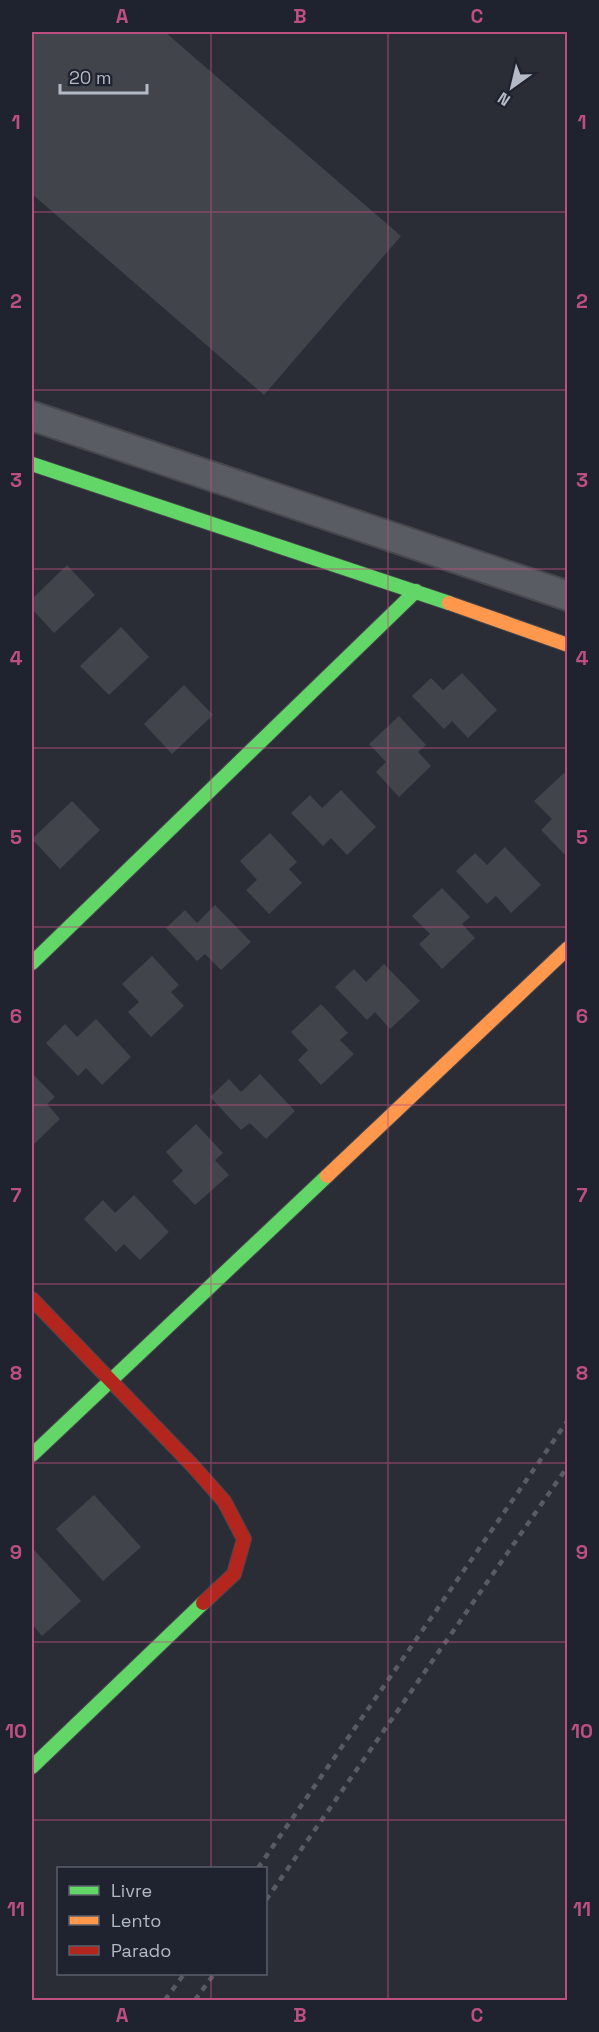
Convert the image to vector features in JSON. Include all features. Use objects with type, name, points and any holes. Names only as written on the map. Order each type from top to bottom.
[{"type":"street","points":[[32,416],[567,596]]},
{"type":"street","points":[[32,464],[416,591],[567,645]]},
{"type":"street","points":[[32,963],[416,591]]},
{"type":"street","points":[[32,1455],[567,948]]},
{"type":"street","points":[[32,1299],[224,1501],[244,1539],[234,1574],[32,1767]]},
{"type":"building","points":[[32,32],[165,32],[401,236],[264,395],[32,194]]},
{"type":"building","points":[[67,565],[95,595],[54,633],[32,609],[32,599]]},
{"type":"building","points":[[121,627],[149,657],[109,695],[80,666]]},
{"type":"building","points":[[462,673],[497,710],[468,738],[452,721],[444,729],[412,696],[431,678],[443,690]]},
{"type":"building","points":[[184,685],[213,715],[172,754],[144,724]]},
{"type":"building","points":[[399,716],[426,745],[418,752],[431,766],[399,797],[376,772],[386,762],[369,744]]},
{"type":"building","points":[[564,773],[568,776],[568,851],[564,854],[541,830],[552,819],[534,801]]},
{"type":"building","points":[[341,790],[376,827],[347,855],[331,838],[323,846],[291,813],[310,795],[322,808]]},
{"type":"building","points":[[72,801],[100,830],[60,869],[32,839]]},
{"type":"building","points":[[270,833],[297,862],[289,869],[302,883],[269,914],[246,890],[257,880],[240,861]]},
{"type":"building","points":[[505,847],[541,885],[511,913],[496,896],[487,904],[456,871],[475,853],[487,865]]},
{"type":"building","points":[[442,888],[470,917],[462,924],[475,938],[442,969],[419,944],[430,934],[412,916]]},
{"type":"building","points":[[215,905],[251,942],[221,970],[205,954],[197,961],[166,928],[185,910],[197,923]]},
{"type":"building","points":[[152,956],[179,985],[171,992],[184,1006],[151,1037],[128,1012],[139,1002],[122,984]]},
{"type":"building","points":[[384,964],[420,1001],[390,1029],[375,1012],[367,1020],[335,987],[354,969],[366,982]]},
{"type":"building","points":[[321,1004],[348,1033],[340,1040],[354,1054],[321,1085],[298,1060],[308,1050],[291,1032]]},
{"type":"building","points":[[96,1019],[131,1057],[102,1085],[86,1068],[78,1076],[46,1043],[65,1024],[77,1037]]},
{"type":"building","points":[[32,1073],[55,1097],[47,1104],[60,1119],[32,1146]]},
{"type":"building","points":[[260,1074],[295,1111],[266,1139],[250,1123],[241,1130],[210,1097],[229,1079],[241,1092]]},
{"type":"building","points":[[196,1124],[223,1153],[215,1160],[229,1175],[195,1205],[172,1181],[183,1171],[166,1152]]},
{"type":"building","points":[[134,1195],[169,1232],[140,1260],[124,1244],[116,1252],[84,1219],[103,1200],[115,1213]]},
{"type":"building","points":[[94,1495],[141,1547],[103,1581],[56,1529]]},
{"type":"building","points":[[34,1550],[81,1601],[42,1636],[32,1624],[32,1552]]},
{"type":"railway","points":[[259,1867],[568,1420]]},
{"type":"railway","points":[[267,1899],[568,1466]]},
{"type":"railway","points":[[165,2000],[183,1975]]},
{"type":"railway","points":[[195,2000],[213,1975]]},
{"type":"traffic: fast","points":[[32,464],[449,603]]},
{"type":"traffic: fast","points":[[32,963],[416,591]]},
{"type":"traffic: fast","points":[[32,1455],[327,1176]]},
{"type":"traffic: fast","points":[[32,1767],[203,1603]]},
{"type":"traffic: slow","points":[[449,603],[568,645]]},
{"type":"traffic: slow","points":[[327,1176],[568,948]]},
{"type":"traffic: jam","points":[[32,1299],[224,1501],[244,1539],[234,1574],[203,1603]]}]
